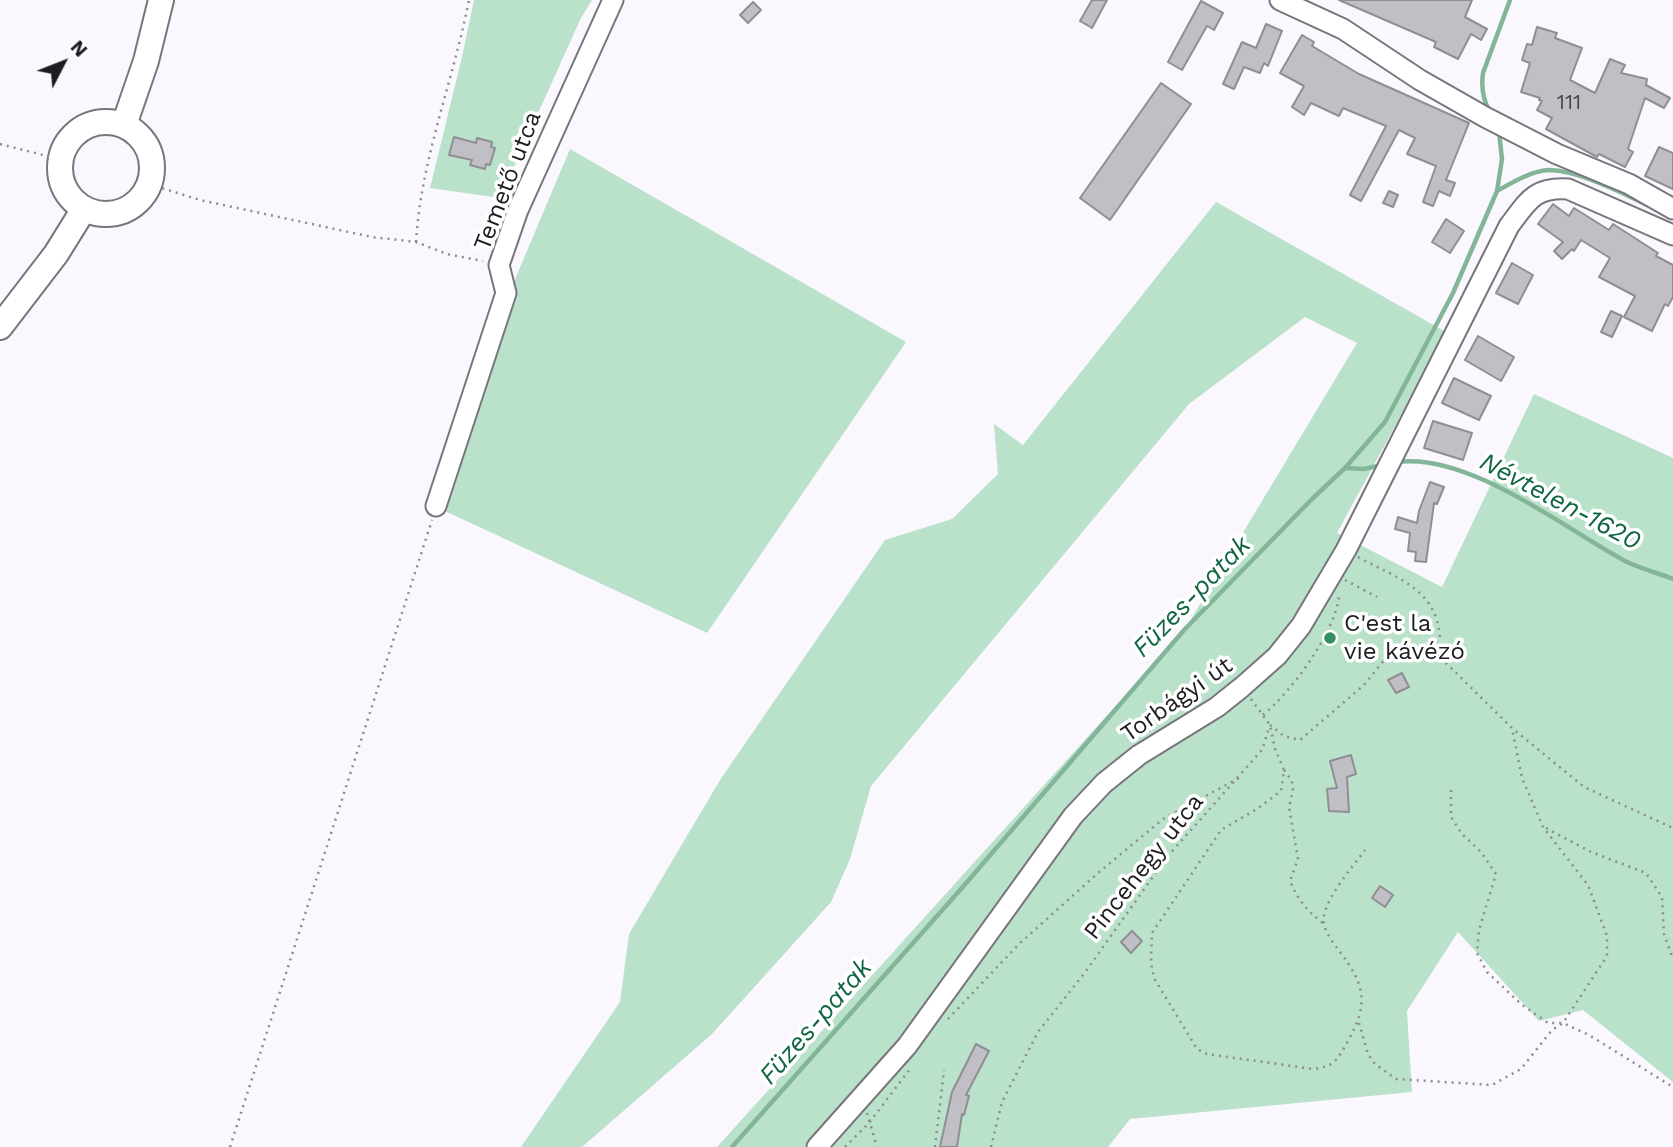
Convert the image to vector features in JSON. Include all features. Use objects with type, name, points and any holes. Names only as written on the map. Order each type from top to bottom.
[{"type":"main road","points":[[124,125],[146,61],[161,0]]},
{"type":"main road","points":[[106,122],[124,125],[134,131],[146,146],[152,165],[149,184],[139,200],[124,211],[105,215],[84,209],[65,191],[59,172],[59,159],[72,136],[88,125],[106,122]]},
{"type":"main road","points":[[0,327],[56,254],[84,209]]},
{"type":"street","name":"Temető utca","points":[[436,506],[506,293],[499,265],[523,197],[613,0]]},
{"type":"street","points":[[1280,0],[1343,29],[1420,80],[1485,117],[1557,154],[1629,184],[1673,209]]},
{"type":"street","points":[[1557,154],[1550,188],[1569,189],[1671,236]]},
{"type":"street","name":"Torbágyi út","points":[[817,1147],[906,1046],[1073,816],[1104,783],[1139,755],[1217,707],[1242,687],[1277,656],[1301,626],[1337,576],[1346,551],[1388,465],[1509,226],[1528,201],[1550,188]]},
{"type":"path","points":[[416,242],[418,207],[427,160],[460,44],[469,0]]},
{"type":"path","points":[[0,144],[59,159]]},
{"type":"path","points":[[149,184],[226,206],[372,237],[416,242],[447,254],[499,265]]},
{"type":"path","points":[[230,1147],[436,506]]},
{"type":"path","points":[[1346,551],[1412,586],[1426,597],[1439,620],[1440,637],[1427,654]]},
{"type":"path","points":[[1337,576],[1377,597]]},
{"type":"path","points":[[1263,715],[1280,701],[1310,661],[1323,638],[1339,602],[1337,576]]},
{"type":"path","points":[[1242,687],[1270,725],[1284,736],[1300,740],[1364,685],[1397,644],[1418,648],[1447,664],[1512,728],[1584,787],[1673,828]]},
{"type":"path","points":[[1270,725],[1275,749],[1292,781],[1293,791],[1289,807],[1298,859],[1290,881],[1296,897],[1307,911],[1324,923]]},
{"type":"path","name":"Pincehegy utca","points":[[991,1147],[1002,1102],[1038,1032],[1086,971],[1167,857],[1262,750],[1270,725]]},
{"type":"path","points":[[1365,849],[1326,905],[1324,923],[1330,939],[1357,975],[1361,987],[1359,1021],[1368,1054],[1375,1064],[1396,1079],[1492,1085],[1521,1069],[1552,1030],[1563,1023],[1607,956],[1607,936],[1588,885],[1543,827],[1522,778],[1512,728]]},
{"type":"path","points":[[1284,770],[1281,791],[1221,830],[1152,933],[1151,963],[1154,978],[1197,1049],[1207,1054],[1313,1069],[1328,1067],[1337,1061],[1359,1021]]},
{"type":"path","points":[[945,1024],[1019,944],[1098,873],[1163,819],[1239,778]]},
{"type":"path","points":[[1451,790],[1451,817],[1496,874],[1479,930],[1477,953],[1487,972],[1521,1004],[1548,1023],[1563,1023],[1589,1035],[1673,1087]]},
{"type":"path","points":[[1543,827],[1591,852],[1646,873],[1662,897],[1664,934],[1673,959]]},
{"type":"path","points":[[845,1147],[869,1123],[911,1068]]},
{"type":"path","points":[[934,1147],[944,1070]]},
{"type":"path","points":[[859,1100],[867,1111],[877,1147]]},
{"type":"green space","points":[[474,0],[592,0],[580,20],[500,198],[430,188]]},
{"type":"green space","points":[[570,149],[906,342],[707,633],[445,511],[516,277]]},
{"type":"green space","points":[[1216,202],[1446,332],[1337,533],[1442,587],[1534,394],[1673,458],[1673,1082],[1583,1010],[1539,1021],[1458,932],[1407,1011],[1412,1092],[1130,1119],[1108,1147],[717,1147],[1185,629],[1357,343],[1305,317],[1189,404],[871,786],[850,859],[831,902],[712,1034],[582,1147],[521,1147],[620,1002],[629,934],[720,780],[885,540],[952,519],[998,474],[994,424],[1023,445]]},
{"type":"building","points":[[1092,0],[1107,0],[1092,28],[1080,21]]},
{"type":"building","points":[[1339,0],[1472,0],[1465,17],[1487,29],[1481,40],[1471,34],[1458,59],[1434,47],[1436,42]]},
{"type":"building","points":[[1201,1],[1223,13],[1214,30],[1207,26],[1182,70],[1168,62]]},
{"type":"building","points":[[753,2],[761,10],[748,23],[740,15]]},
{"type":"building","points":[[1266,24],[1282,31],[1268,66],[1264,63],[1260,73],[1244,67],[1234,89],[1223,84],[1242,42],[1256,48]]},
{"type":"building","points":[[1537,27],[1557,33],[1555,38],[1582,48],[1570,80],[1595,93],[1610,59],[1625,65],[1621,73],[1647,79],[1646,85],[1670,98],[1664,108],[1645,98],[1628,149],[1633,152],[1625,167],[1599,154],[1597,157],[1546,129],[1552,118],[1537,110],[1542,101],[1540,98],[1521,92],[1530,63],[1522,60],[1527,44],[1532,45]]},
{"type":"building","points":[[1302,35],[1314,42],[1312,46],[1359,74],[1469,123],[1446,180],[1455,183],[1450,196],[1439,191],[1433,206],[1423,202],[1436,166],[1407,154],[1415,138],[1399,130],[1361,201],[1350,195],[1386,126],[1343,108],[1339,116],[1311,103],[1304,115],[1292,107],[1304,86],[1280,73]]},
{"type":"building","points":[[1161,83],[1191,104],[1110,220],[1080,198]]},
{"type":"building","points":[[454,137],[476,143],[477,138],[492,142],[491,147],[495,148],[490,165],[486,164],[485,169],[470,165],[472,160],[449,155]]},
{"type":"building","points":[[1659,147],[1673,153],[1673,189],[1645,176]]},
{"type":"building","points":[[1389,191],[1398,195],[1393,207],[1383,203]]},
{"type":"building","points":[[1553,204],[1569,216],[1574,208],[1609,230],[1613,224],[1658,253],[1656,256],[1673,265],[1673,297],[1668,306],[1665,304],[1652,331],[1624,317],[1635,296],[1599,277],[1610,258],[1581,240],[1574,251],[1572,249],[1562,259],[1554,251],[1563,242],[1538,224]]},
{"type":"building","points":[[1446,219],[1464,231],[1450,253],[1432,242]]},
{"type":"building","points":[[1512,263],[1533,275],[1518,304],[1496,293]]},
{"type":"building","points":[[1611,311],[1622,316],[1612,337],[1601,332]]},
{"type":"building","points":[[1478,336],[1514,357],[1501,381],[1465,360]]},
{"type":"building","points":[[1454,378],[1491,396],[1479,420],[1442,403]]},
{"type":"building","points":[[1433,421],[1472,433],[1463,460],[1424,448]]},
{"type":"building","points":[[1430,482],[1444,487],[1437,504],[1434,503],[1426,562],[1415,561],[1416,552],[1408,551],[1410,533],[1395,529],[1398,517],[1417,523]]},
{"type":"building","points":[[1402,673],[1409,687],[1396,693],[1388,680]]},
{"type":"building","points":[[1351,755],[1356,774],[1347,777],[1349,812],[1329,811],[1327,789],[1337,788],[1330,761]]},
{"type":"building","points":[[1380,886],[1393,895],[1385,907],[1372,898]]},
{"type":"building","points":[[1132,931],[1142,941],[1131,953],[1121,942]]},
{"type":"building","points":[[976,1044],[989,1051],[966,1095],[969,1096],[964,1115],[962,1114],[957,1147],[940,1147],[952,1092]]},
{"type":"waterway","name":"Füzes-patak","points":[[1490,112],[1483,93],[1483,73],[1510,0]]},
{"type":"waterway","name":"Füzes-patak","points":[[732,1147],[961,889],[1185,629],[1345,468],[1385,422],[1453,293],[1497,191],[1502,159],[1499,132]]},
{"type":"waterway","points":[[1497,191],[1535,173],[1560,171],[1599,183],[1647,205]]},
{"type":"waterway","name":"Névtelen-1620","points":[[1397,462],[1425,462],[1455,469],[1485,481],[1546,513],[1627,562],[1673,579]]},
{"type":"waterway","name":"Névtelen-1620","points":[[1345,468],[1364,469],[1382,465]]},
{"type":"place","name":"C'est la vie kávézó","points":[[1330,638]]}]
